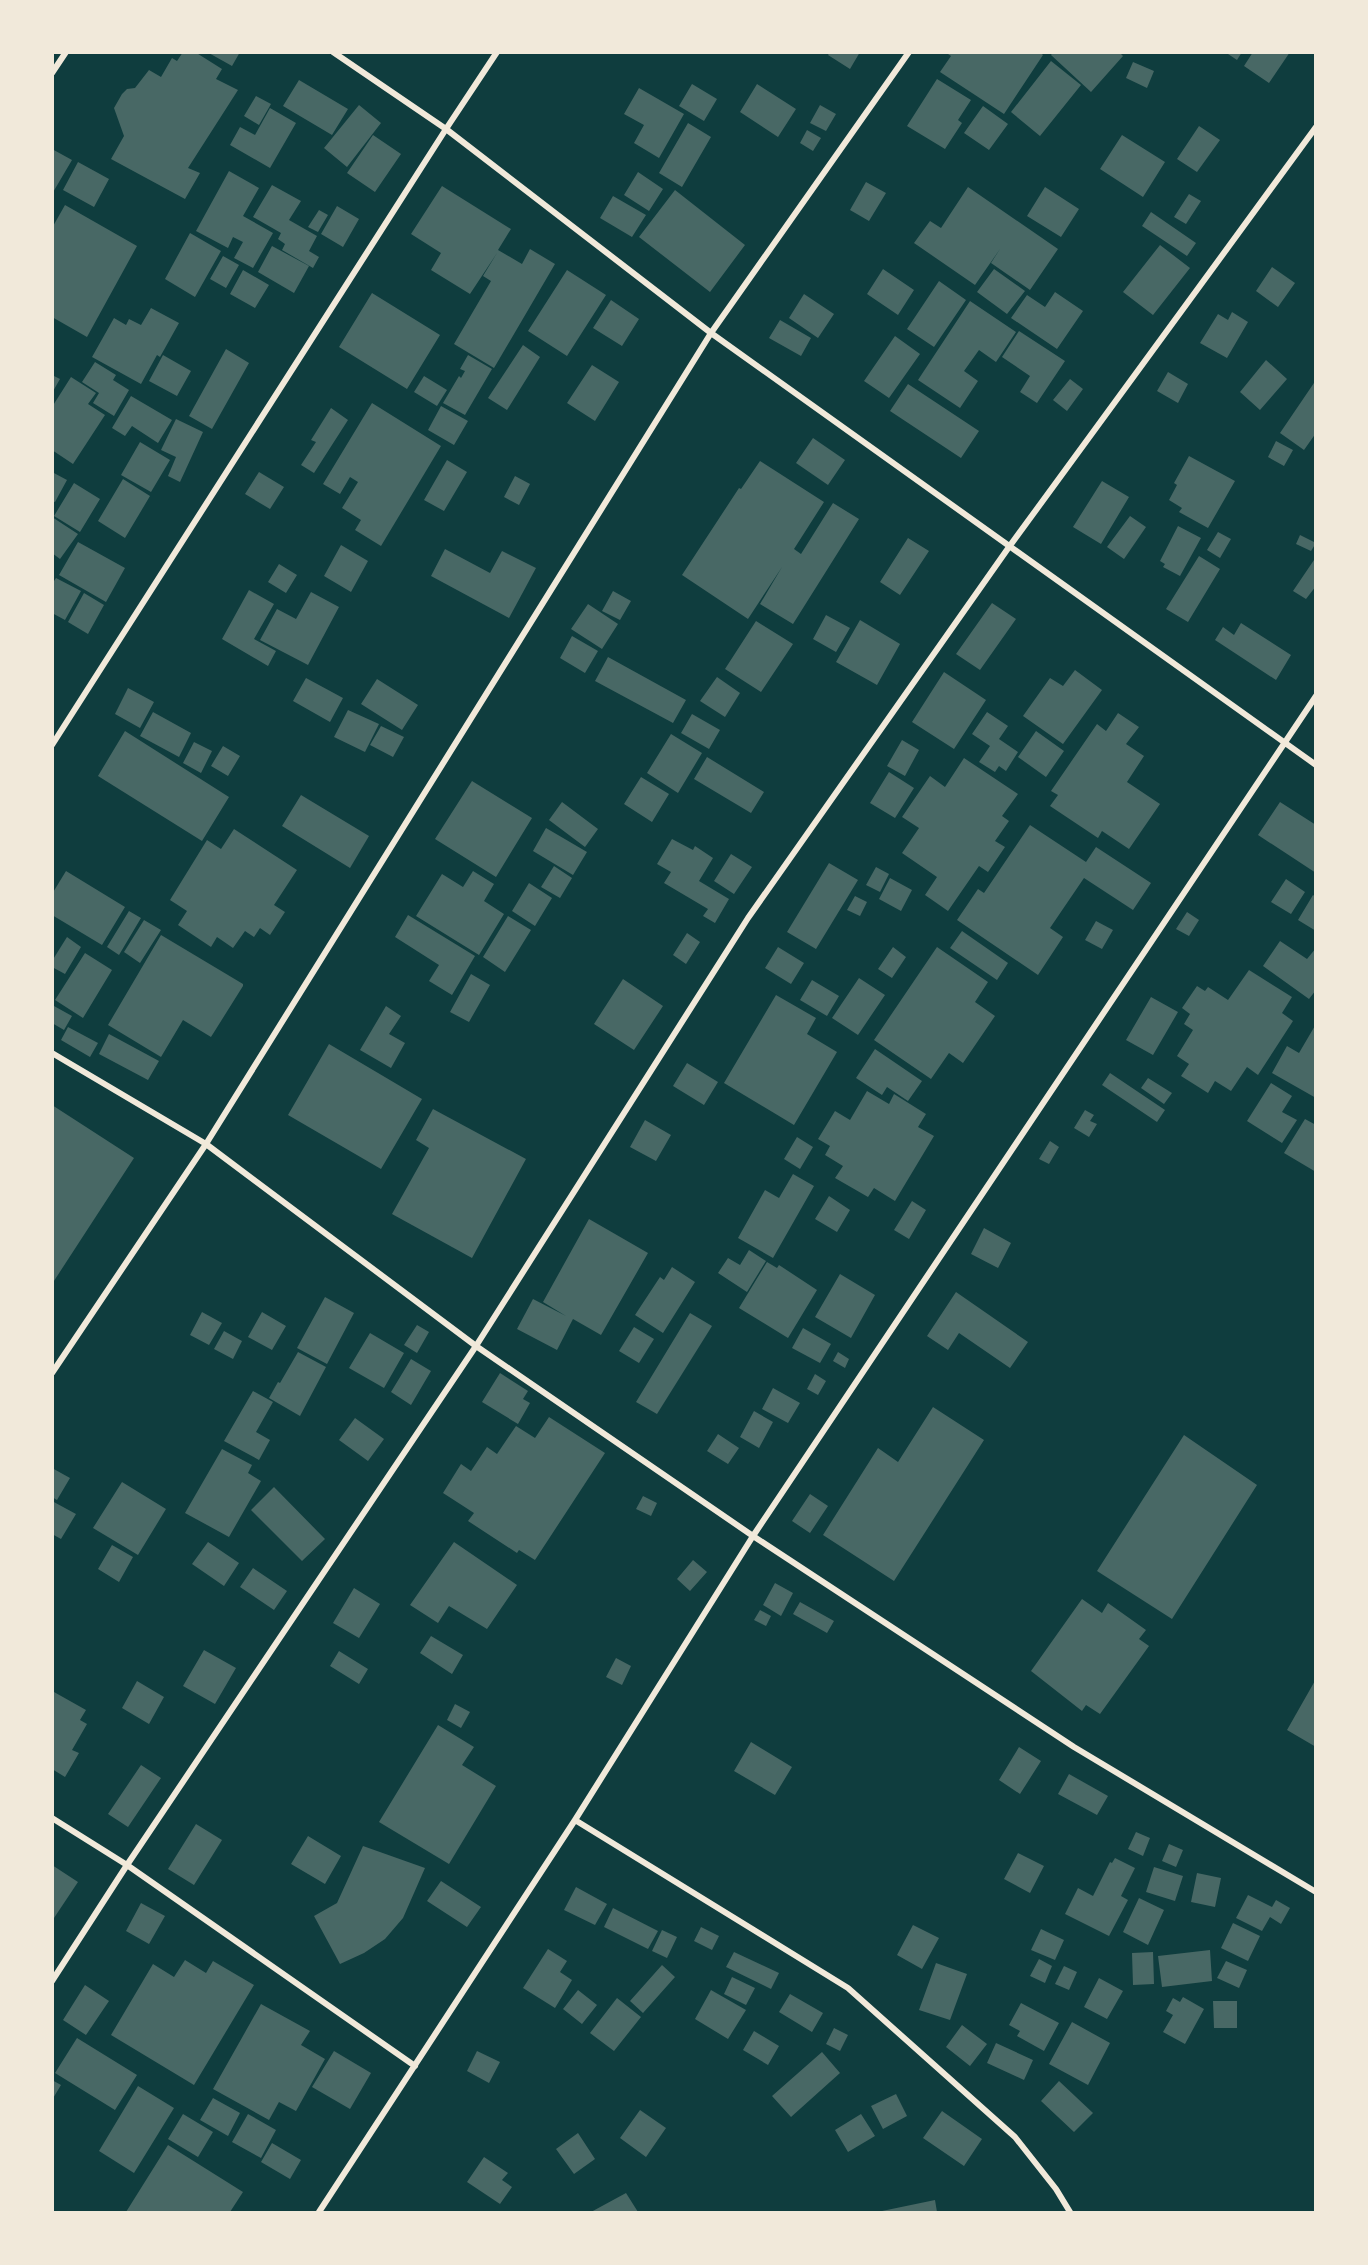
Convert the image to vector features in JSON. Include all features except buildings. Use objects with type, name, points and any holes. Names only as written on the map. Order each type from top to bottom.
[{"type":"street","points":[[52,73],[66,52]]},
{"type":"street","points":[[333,52],[446,129],[711,333],[1316,765]]},
{"type":"street","points":[[52,745],[496,52]]},
{"type":"street","points":[[52,1373],[206,1144],[711,333],[909,52]]},
{"type":"street","points":[[52,1981],[476,1346],[748,918],[1009,547],[1316,127]]},
{"type":"street","points":[[319,2212],[576,1820],[753,1536],[1283,742],[1316,696]]},
{"type":"street","points":[[52,1053],[206,1144],[476,1346],[753,1536],[1074,1747],[1316,1892]]},
{"type":"street","points":[[52,1818],[128,1865],[415,2066]]},
{"type":"street","points":[[576,1820],[848,1988],[1015,2137],[1056,2188],[1070,2212]]}]
